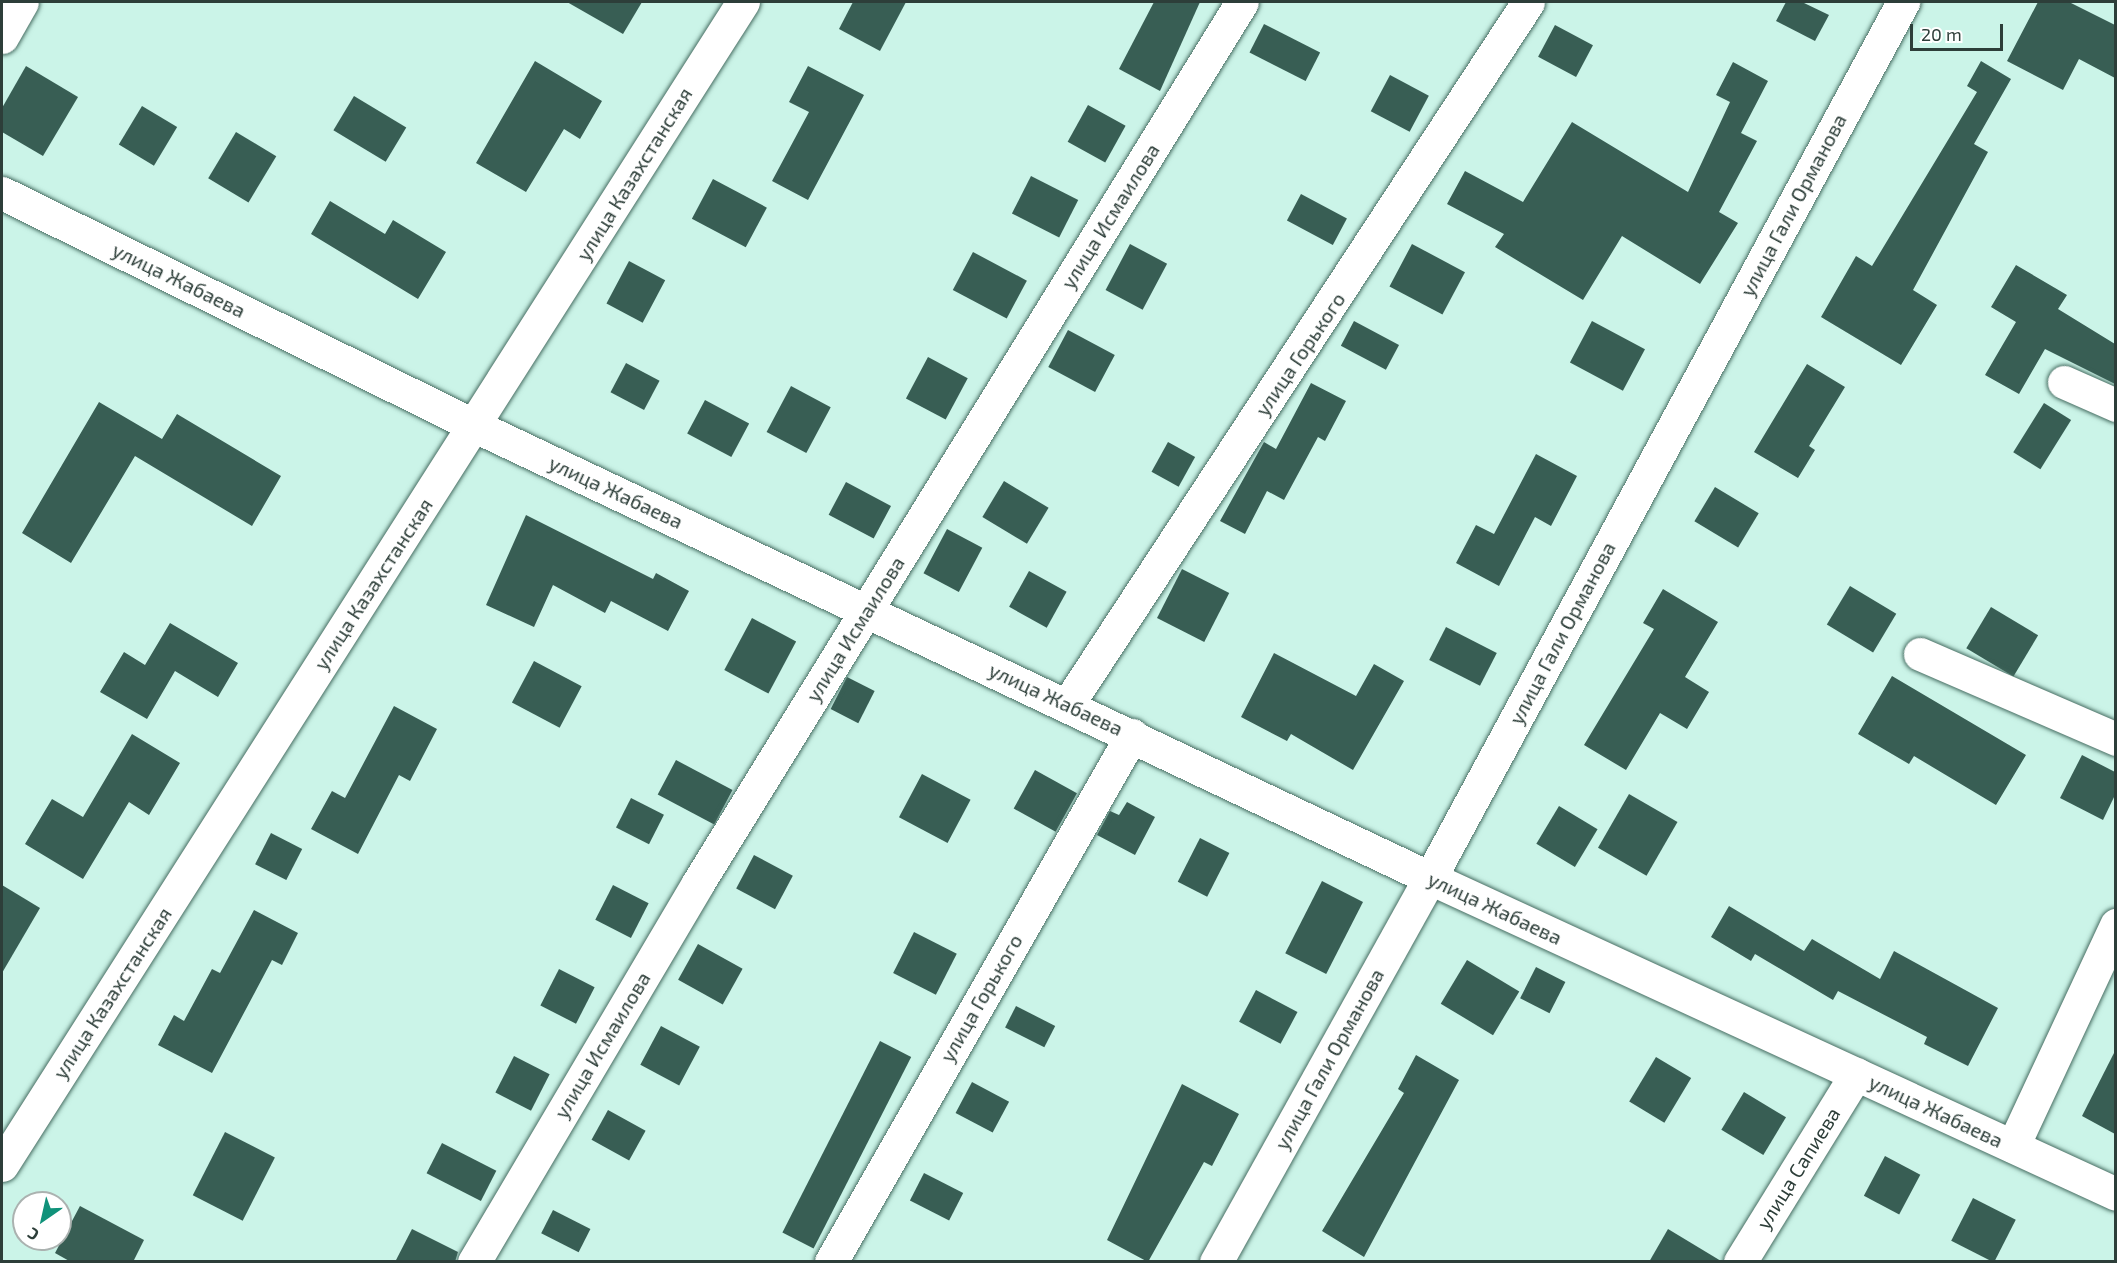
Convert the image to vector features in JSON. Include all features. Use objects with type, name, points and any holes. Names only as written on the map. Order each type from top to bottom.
[{"type":"street","points":[[2,37],[22,2]]},
{"type":"street","name":"улица Казахстанская","points":[[2,1166],[743,2]]},
{"type":"street","name":"улица Исмаилова","points":[[474,1262],[867,609],[1242,2]]},
{"type":"street","name":"улица Горького","points":[[1068,704],[1528,2]]},
{"type":"street","name":"улица Гали Орманова","points":[[1216,1262],[1430,878],[1903,2]]},
{"type":"street","name":"улица Жабаева","points":[[2,193],[475,426],[1068,704],[1430,878],[2115,1194]]},
{"type":"street","points":[[2064,382],[2115,405]]},
{"type":"street","points":[[1920,654],[2115,739]]},
{"type":"street","name":"улица Горького","points":[[831,1262],[1132,735]]},
{"type":"street","points":[[2013,1146],[2115,925]]},
{"type":"street","name":"улица Сапиева","points":[[1740,1262],[1856,1074]]},
{"type":"building","points":[[567,2],[642,2],[623,34]]},
{"type":"building","points":[[853,2],[906,2],[880,51],[839,29]]},
{"type":"building","points":[[1154,2],[1200,2],[1160,91],[1119,69]]},
{"type":"building","points":[[1786,2],[1802,2],[1829,15],[1815,41],[1776,21]]},
{"type":"building","points":[[2038,2],[2069,2],[2115,25],[2115,78],[2079,59],[2063,90],[2007,61]]},
{"type":"building","points":[[1264,24],[1320,53],[1306,81],[1249,53]]},
{"type":"building","points":[[1555,25],[1593,45],[1576,77],[1538,57]]},
{"type":"building","points":[[535,61],[602,101],[580,139],[564,129],[526,192],[476,163]]},
{"type":"building","points":[[1981,61],[2011,79],[1974,144],[1988,152],[1913,290],[1937,305],[1901,365],[1821,317],[1856,256],[1872,266],[1977,92],[1967,86]]},
{"type":"building","points":[[1733,62],[1768,81],[1741,133],[1757,141],[1719,212],[1738,223],[1700,284],[1622,236],[1583,300],[1495,247],[1504,234],[1447,204],[1465,171],[1523,202],[1572,122],[1688,192],[1730,102],[1716,95]]},
{"type":"building","points":[[26,66],[78,97],[43,156],[2,132],[2,108]]},
{"type":"building","points":[[808,66],[864,95],[808,200],[772,181],[809,112],[789,102]]},
{"type":"building","points":[[1390,75],[1429,96],[1410,132],[1371,111]]},
{"type":"building","points":[[354,96],[406,127],[386,162],[333,130]]},
{"type":"building","points":[[1088,105],[1126,126],[1105,163],[1068,142]]},
{"type":"building","points":[[142,106],[177,127],[154,166],[119,145]]},
{"type":"building","points":[[236,132],[276,156],[248,202],[208,178]]},
{"type":"building","points":[[1031,176],[1078,200],[1059,237],[1012,213]]},
{"type":"building","points":[[713,179],[767,208],[746,247],[692,219]]},
{"type":"building","points":[[1301,194],[1347,218],[1333,245],[1287,220]]},
{"type":"building","points":[[330,201],[385,234],[393,220],[446,252],[418,299],[311,234]]},
{"type":"building","points":[[1130,244],[1167,264],[1143,310],[1106,290]]},
{"type":"building","points":[[1412,244],[1465,272],[1442,315],[1389,286]]},
{"type":"building","points":[[973,252],[1027,281],[1007,319],[953,290]]},
{"type":"building","points":[[629,261],[665,280],[643,323],[606,303]]},
{"type":"building","points":[[2016,265],[2067,295],[2058,309],[2115,344],[2115,384],[2045,349],[2019,394],[1985,375],[2016,322],[1991,307]]},
{"type":"building","points":[[1354,321],[1399,345],[1386,370],[1341,346]]},
{"type":"building","points":[[1592,321],[1645,349],[1623,391],[1570,362]]},
{"type":"building","points":[[1068,330],[1115,355],[1095,392],[1048,367]]},
{"type":"building","points":[[928,357],[968,378],[946,420],[906,398]]},
{"type":"building","points":[[626,363],[660,381],[644,410],[611,392]]},
{"type":"building","points":[[1807,364],[1845,387],[1809,446],[1815,450],[1798,478],[1754,452]]},
{"type":"building","points":[[1311,383],[1346,401],[1325,441],[1318,437],[1284,500],[1267,491],[1245,534],[1220,521],[1264,442],[1276,449]]},
{"type":"building","points":[[791,386],[831,407],[806,453],[767,432]]},
{"type":"building","points":[[705,400],[749,423],[731,457],[687,434]]},
{"type":"building","points":[[99,402],[162,439],[177,414],[281,476],[252,526],[135,456],[71,563],[22,533]]},
{"type":"building","points":[[2044,403],[2071,420],[2040,469],[2013,452]]},
{"type":"building","points":[[1168,442],[1195,457],[1179,487],[1152,472]]},
{"type":"building","points":[[1536,454],[1577,476],[1551,526],[1535,517],[1499,586],[1456,563],[1476,525],[1494,534]]},
{"type":"building","points":[[1004,481],[1049,508],[1027,544],[982,517]]},
{"type":"building","points":[[846,482],[891,506],[874,539],[829,515]]},
{"type":"building","points":[[1715,487],[1759,513],[1738,548],[1694,521]]},
{"type":"building","points":[[526,515],[653,579],[656,573],[689,591],[668,631],[611,601],[605,613],[553,585],[534,627],[486,605]]},
{"type":"building","points":[[947,529],[982,548],[959,592],[924,573]]},
{"type":"building","points":[[1182,569],[1229,593],[1204,642],[1157,618]]},
{"type":"building","points":[[1029,571],[1067,592],[1047,628],[1009,607]]},
{"type":"building","points":[[1850,586],[1896,614],[1873,652],[1827,625]]},
{"type":"building","points":[[1663,589],[1718,622],[1685,677],[1709,692],[1687,729],[1660,713],[1626,770],[1584,745],[1654,629],[1643,623]]},
{"type":"building","points":[[1991,607],[2038,635],[2013,676],[1966,648]]},
{"type":"building","points":[[752,618],[796,641],[768,694],[724,670]]},
{"type":"building","points":[[170,623],[238,663],[218,697],[175,671],[147,719],[100,692],[124,652],[145,665]]},
{"type":"building","points":[[1446,627],[1497,653],[1480,686],[1429,660]]},
{"type":"building","points":[[1274,653],[1356,696],[1374,664],[1404,681],[1353,770],[1291,734],[1287,741],[1241,717]]},
{"type":"building","points":[[534,661],[582,686],[560,728],[512,702]]},
{"type":"building","points":[[1892,676],[2026,755],[1996,805],[1914,756],[1909,764],[1858,734]]},
{"type":"building","points":[[847,677],[875,691],[858,723],[831,709]]},
{"type":"building","points":[[394,706],[437,729],[410,781],[399,775],[358,854],[311,829],[332,791],[345,798]]},
{"type":"building","points":[[132,734],[180,763],[149,815],[129,802],[83,879],[25,844],[52,799],[83,817]]},
{"type":"building","points":[[2082,755],[2115,772],[2115,795],[2103,820],[2060,798]]},
{"type":"building","points":[[676,760],[733,790],[714,824],[658,794]]},
{"type":"building","points":[[1035,770],[1077,793],[1056,832],[1014,808]]},
{"type":"building","points":[[922,774],[971,800],[948,843],[899,817]]},
{"type":"building","points":[[1629,794],[1677,822],[1646,876],[1598,848]]},
{"type":"building","points":[[631,798],[664,815],[649,844],[616,827]]},
{"type":"building","points":[[1127,802],[1155,817],[1135,855],[1097,835],[1110,811],[1119,815]]},
{"type":"building","points":[[1559,806],[1598,829],[1575,867],[1536,844]]},
{"type":"building","points":[[271,833],[302,849],[286,880],[255,864]]},
{"type":"building","points":[[1200,838],[1229,853],[1207,897],[1178,882]]},
{"type":"building","points":[[754,855],[793,876],[775,909],[736,889]]},
{"type":"building","points":[[1322,881],[1363,902],[1326,974],[1285,953]]},
{"type":"building","points":[[2,885],[40,908],[2,973]]},
{"type":"building","points":[[613,885],[649,903],[631,938],[595,920]]},
{"type":"building","points":[[1729,906],[1804,951],[1812,939],[1880,979],[1894,951],[1998,1008],[1968,1066],[1924,1044],[1927,1037],[1838,991],[1833,1000],[1755,954],[1751,961],[1711,937]]},
{"type":"building","points":[[254,910],[298,933],[282,965],[272,960],[212,1073],[158,1045],[174,1015],[184,1021],[212,969],[220,973]]},
{"type":"building","points":[[914,932],[957,954],[936,995],[893,973]]},
{"type":"building","points":[[698,944],[743,969],[723,1005],[678,980]]},
{"type":"building","points":[[1467,960],[1519,991],[1493,1035],[1441,1004]]},
{"type":"building","points":[[1536,967],[1565,982],[1550,1013],[1520,998]]},
{"type":"building","points":[[559,969],[595,987],[576,1024],[540,1006]]},
{"type":"building","points":[[1256,990],[1297,1012],[1281,1044],[1239,1022]]},
{"type":"building","points":[[1016,1006],[1055,1026],[1044,1047],[1005,1027]]},
{"type":"building","points":[[661,1026],[700,1047],[679,1086],[640,1065]]},
{"type":"building","points":[[880,1041],[911,1057],[814,1248],[782,1233]]},
{"type":"building","points":[[2115,1051],[2115,1134],[2082,1116]]},
{"type":"building","points":[[1416,1055],[1459,1080],[1364,1257],[1322,1231],[1404,1093],[1398,1089]]},
{"type":"building","points":[[514,1056],[550,1074],[531,1111],[495,1093]]},
{"type":"building","points":[[1656,1057],[1691,1078],[1664,1123],[1629,1102]]},
{"type":"building","points":[[972,1082],[1009,1102],[993,1133],[956,1113]]},
{"type":"building","points":[[1182,1084],[1239,1114],[1212,1166],[1204,1162],[1148,1262],[1107,1240]]},
{"type":"building","points":[[1744,1092],[1786,1117],[1763,1155],[1721,1130]]},
{"type":"building","points":[[608,1110],[646,1131],[629,1161],[592,1140]]},
{"type":"building","points":[[225,1132],[275,1157],[243,1221],[193,1195]]},
{"type":"building","points":[[442,1143],[496,1171],[481,1201],[427,1173]]},
{"type":"building","points":[[1885,1156],[1920,1175],[1899,1215],[1864,1196]]},
{"type":"building","points":[[924,1173],[963,1193],[949,1221],[910,1201]]},
{"type":"building","points":[[1973,1198],[2016,1220],[1994,1262],[1951,1241]]},
{"type":"building","points":[[80,1206],[144,1240],[133,1262],[71,1262],[55,1253],[56,1251],[72,1251],[72,1221]]},
{"type":"building","points":[[553,1210],[590,1229],[579,1252],[541,1233]]},
{"type":"building","points":[[412,1229],[458,1252],[455,1262],[395,1262]]},
{"type":"building","points":[[1668,1229],[1721,1261],[1721,1262],[1649,1262]]}]
